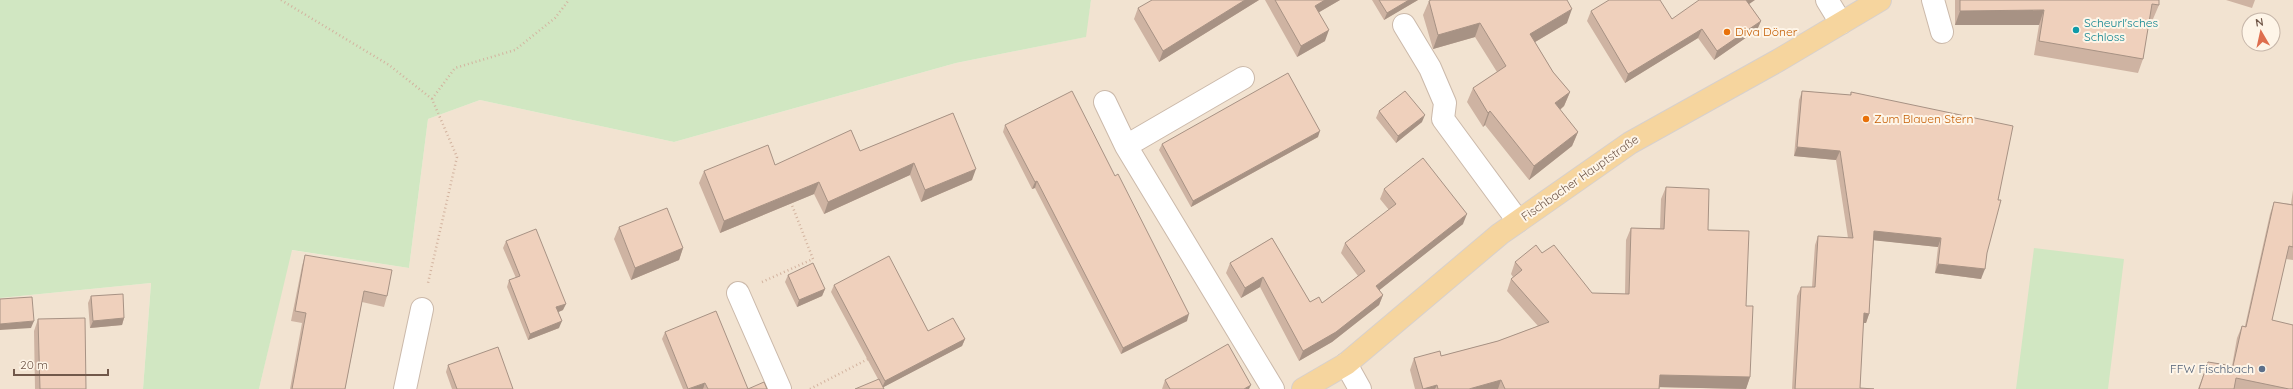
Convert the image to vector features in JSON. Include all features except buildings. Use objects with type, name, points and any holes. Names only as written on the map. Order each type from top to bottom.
[{"type":"main road","name":"Fischbacher Hauptstraße","points":[[1303,389],[1346,364],[1500,234],[1630,142],[1880,0]]},
{"type":"street","points":[[1827,0],[1841,23]]},
{"type":"street","points":[[1933,0],[1942,32]]},
{"type":"street","points":[[1404,25],[1430,68],[1445,103],[1443,119],[1518,221]]},
{"type":"street","points":[[1126,146],[1243,78]]},
{"type":"street","points":[[1105,102],[1126,146],[1273,389]]},
{"type":"street","points":[[738,293],[780,389]]},
{"type":"street","points":[[405,389],[422,309]]},
{"type":"street","points":[[1346,364],[1360,389]]},
{"type":"path","points":[[281,0],[389,65],[432,98],[457,157],[422,309]]},
{"type":"path","points":[[432,98],[455,68],[515,50],[555,18],[569,0]]},
{"type":"path","points":[[738,293],[813,259],[787,192]]},
{"type":"path","points":[[810,389],[877,354]]},
{"type":"shaded area","points":[[1091,0],[2293,0],[2293,389],[259,389],[291,250],[409,268],[428,119],[480,100],[674,142],[956,63],[1085,37]]},
{"type":"shaded area","points":[[151,283],[143,389],[0,389],[0,298]]},
{"type":"green space","points":[[0,0],[1091,0],[1086,37],[956,63],[674,142],[480,100],[428,119],[409,268],[292,250],[259,389],[143,389],[151,283],[0,298]]},
{"type":"green space","points":[[2034,248],[2124,259],[2108,389],[2016,389]]},
{"type":"place","name":"Scheurl'sches Schloss","points":[[2076,30]]},
{"type":"place","name":"Diva Döner","points":[[1727,32]]},
{"type":"place","name":"Zum Blauen Stern","points":[[1866,119]]},
{"type":"place","name":"FFW Fischbach","points":[[2262,369]]}]
